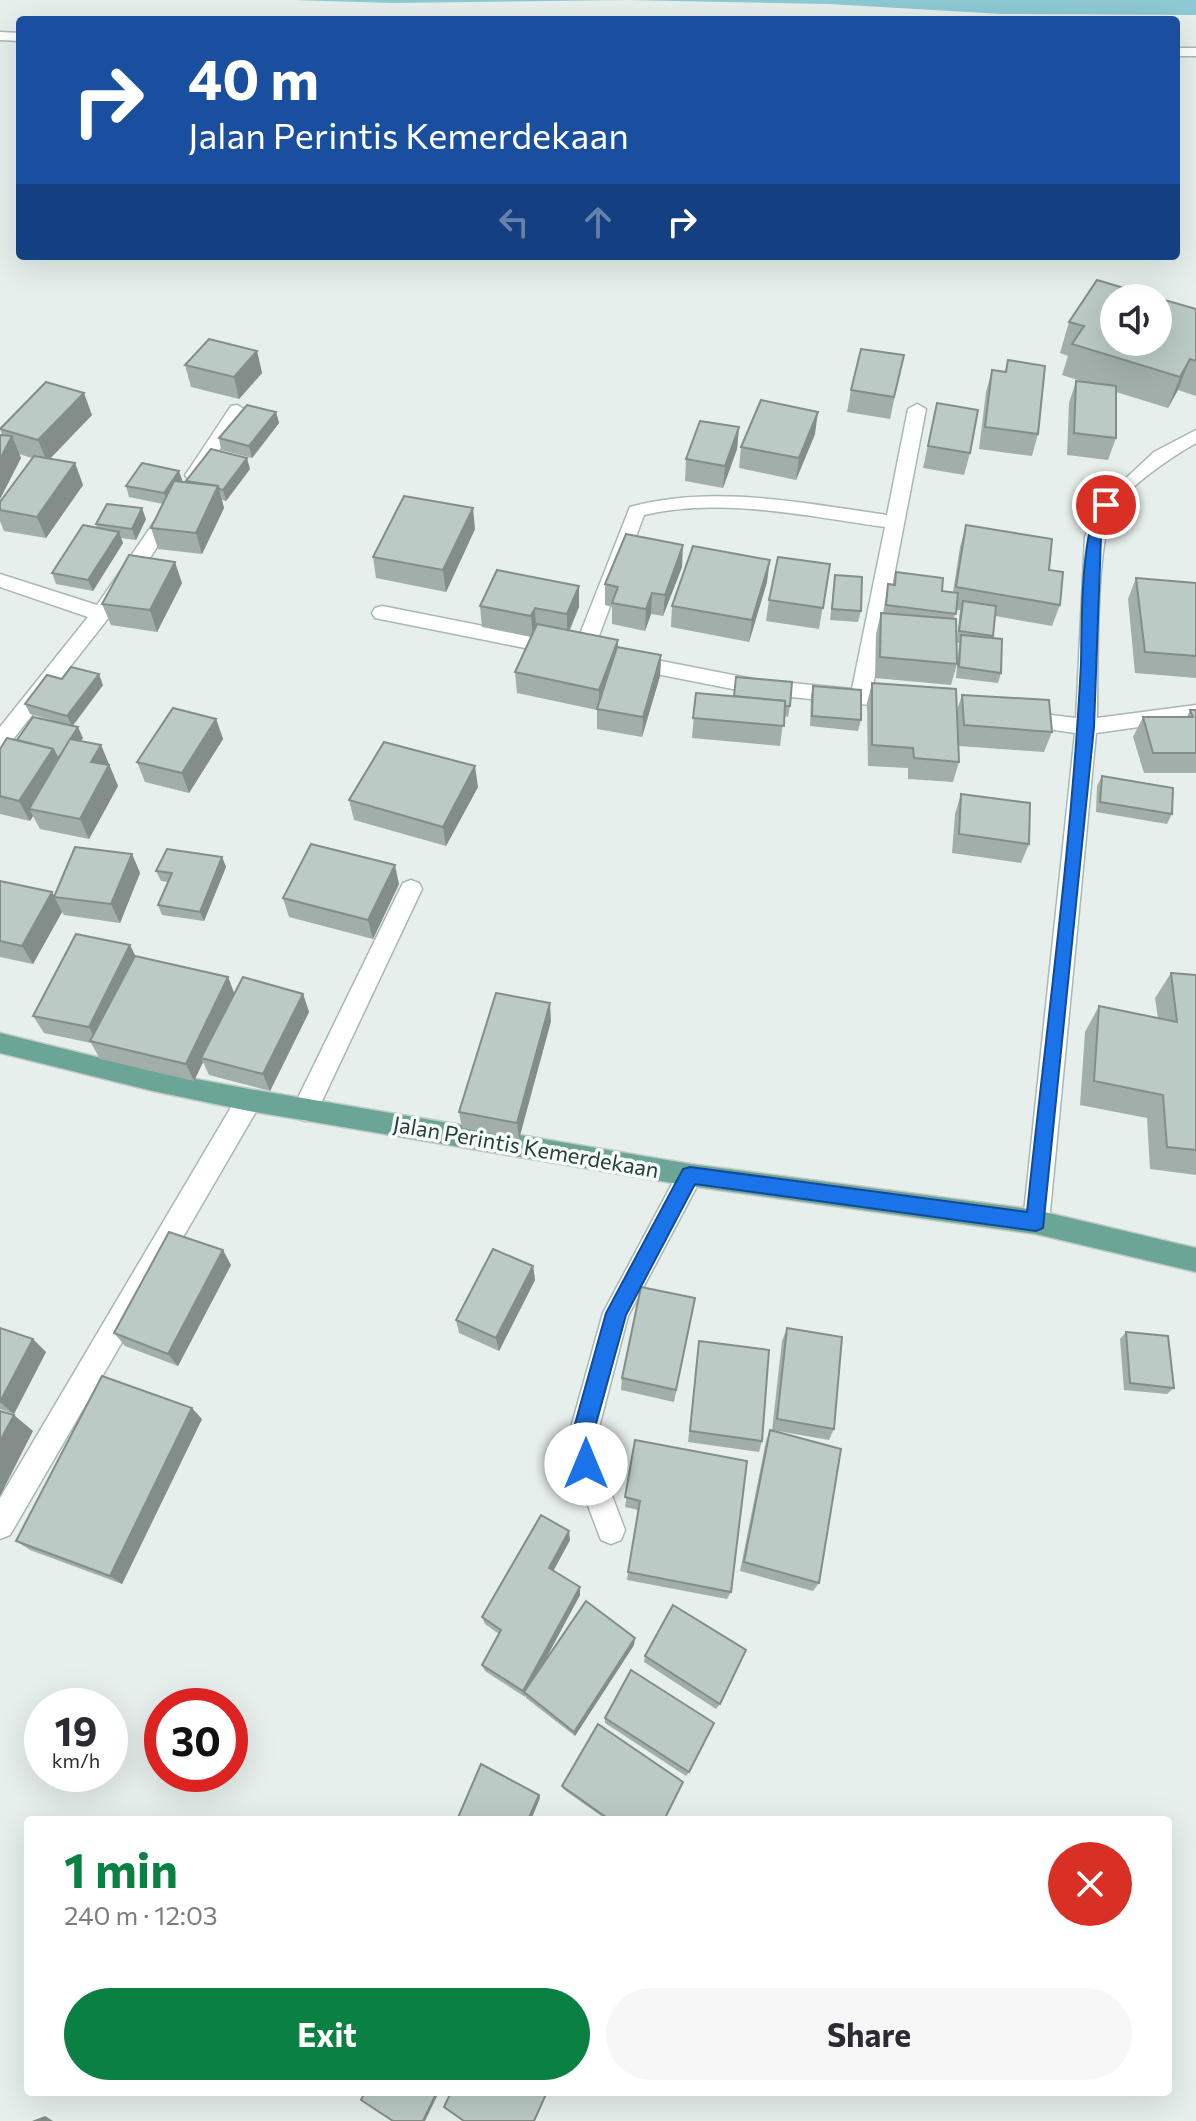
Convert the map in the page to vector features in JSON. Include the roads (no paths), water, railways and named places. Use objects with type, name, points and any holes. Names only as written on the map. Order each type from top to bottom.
[{"type":"main road","name":"Jalan Perintis Kemerdekaan","points":[[0,1043],[153,1081],[249,1100],[690,1175],[1036,1222],[1196,1260]]},
{"type":"street","points":[[861,697],[917,409]]},
{"type":"street","points":[[0,742],[101,614],[237,410]]},
{"type":"street","points":[[1036,1222],[1086,727],[1094,537],[1106,505],[1160,456],[1196,436]]},
{"type":"street","points":[[599,655],[636,511],[654,505],[761,505],[895,522]]},
{"type":"street","points":[[0,580],[101,614]]},
{"type":"street","points":[[382,613],[753,686],[924,704]]},
{"type":"street","points":[[997,715],[1086,727],[1196,712]]},
{"type":"street","points":[[305,1110],[411,889]]},
{"type":"street","points":[[0,1525],[249,1100]]},
{"type":"street","points":[[611,1530],[586,1464],[584,1431],[616,1313],[690,1175]]},
{"type":"water","points":[[294,0],[626,0],[392,3]]},
{"type":"water","points":[[626,0],[1196,0],[1196,15],[1002,14],[829,4]]}]
